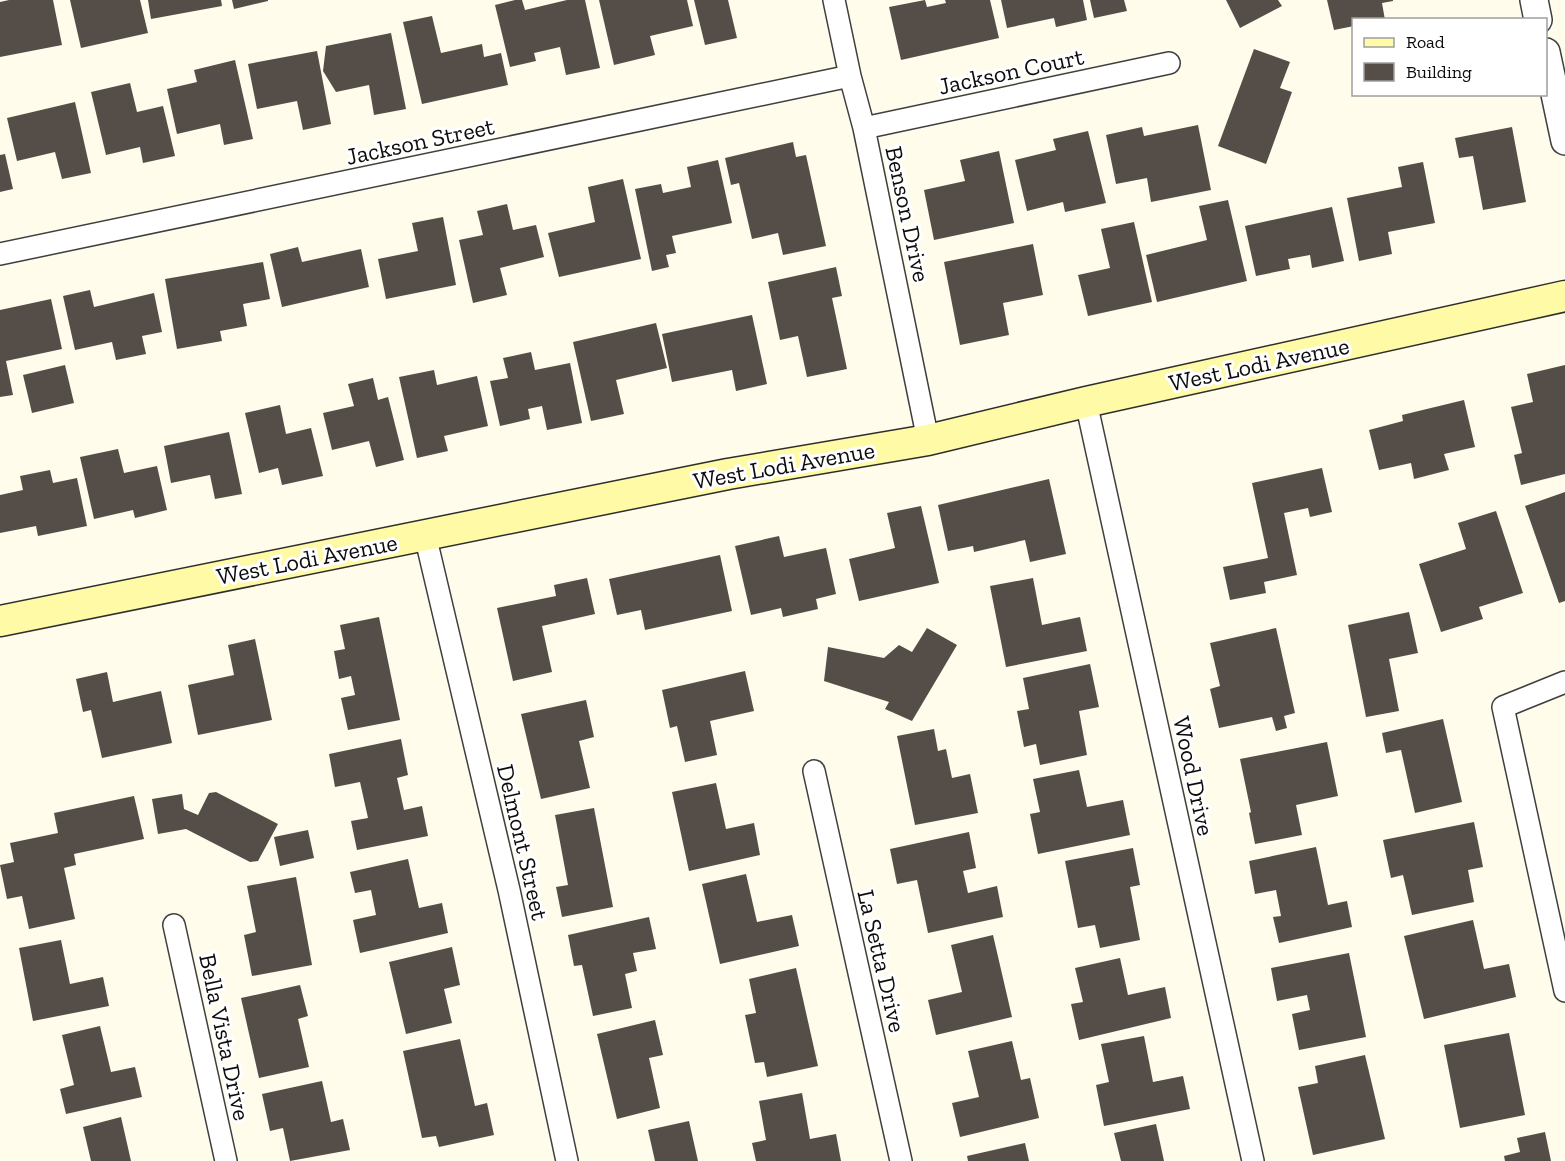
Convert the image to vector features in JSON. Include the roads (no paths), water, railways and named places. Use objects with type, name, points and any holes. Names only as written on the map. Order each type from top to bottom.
[{"type":"main road","name":"West Lodi Avenue","points":[[0,621],[728,474],[928,440],[1086,402],[1565,296]]},
{"type":"street","name":"Benson Drive","points":[[834,0],[864,128],[928,440]]},
{"type":"street","points":[[1534,0],[1538,18]]},
{"type":"street","points":[[1547,61],[1565,141]]},
{"type":"street","name":"Jackson Court","points":[[864,128],[1169,63]]},
{"type":"street","name":"Jackson Street","points":[[0,254],[850,76]]},
{"type":"street","name":"Wood Drive","points":[[1086,402],[1253,1161]]},
{"type":"street","name":"Delmont Street","points":[[425,535],[509,890],[567,1161]]},
{"type":"street","points":[[1565,682],[1503,707],[1565,991]]},
{"type":"street","name":"La Setta Drive","points":[[814,771],[901,1161]]},
{"type":"street","name":"Bella Vista Drive","points":[[174,925],[226,1161]]}]
